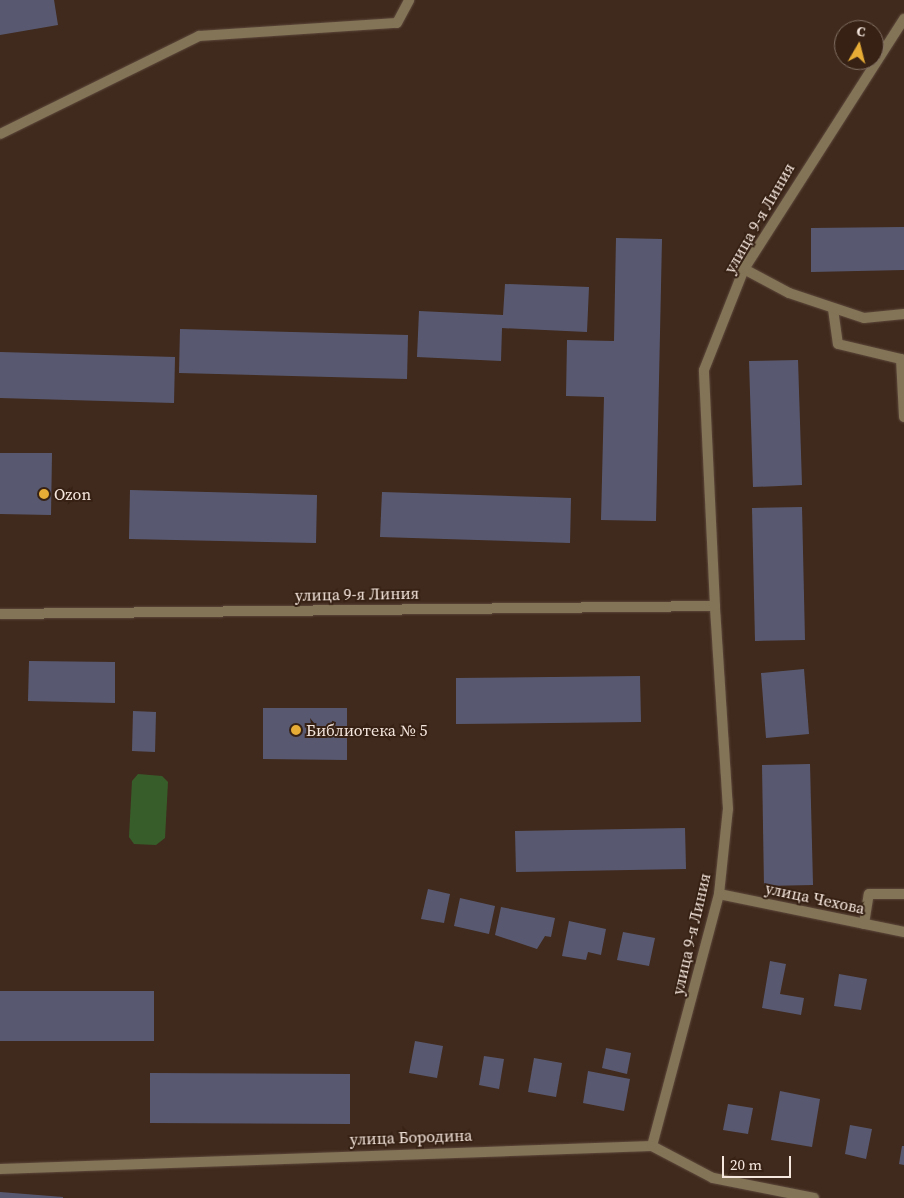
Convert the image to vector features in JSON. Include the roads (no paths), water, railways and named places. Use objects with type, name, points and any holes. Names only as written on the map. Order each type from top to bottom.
[{"type":"street","points":[[0,134],[199,36],[397,23],[409,0]]},
{"type":"street","name":"улица 9-я Линия","points":[[652,1146],[719,894],[728,810],[715,606],[704,370],[744,269],[904,19]]},
{"type":"street","points":[[744,269],[833,309],[864,318],[904,314]]},
{"type":"street","points":[[833,309],[838,344],[900,359],[904,417]]},
{"type":"street","name":"улица 9-я Линия","points":[[0,614],[715,606]]},
{"type":"street","name":"улица Чехова","points":[[719,894],[904,932]]},
{"type":"street","points":[[864,924],[869,894],[904,894]]},
{"type":"street","name":"улица Бородина","points":[[0,1169],[652,1146],[713,1178],[814,1198]]},
{"type":"place","name":"Ozon","points":[[44,494]]},
{"type":"place","name":"Библиотека № 5","points":[[296,730]]}]
